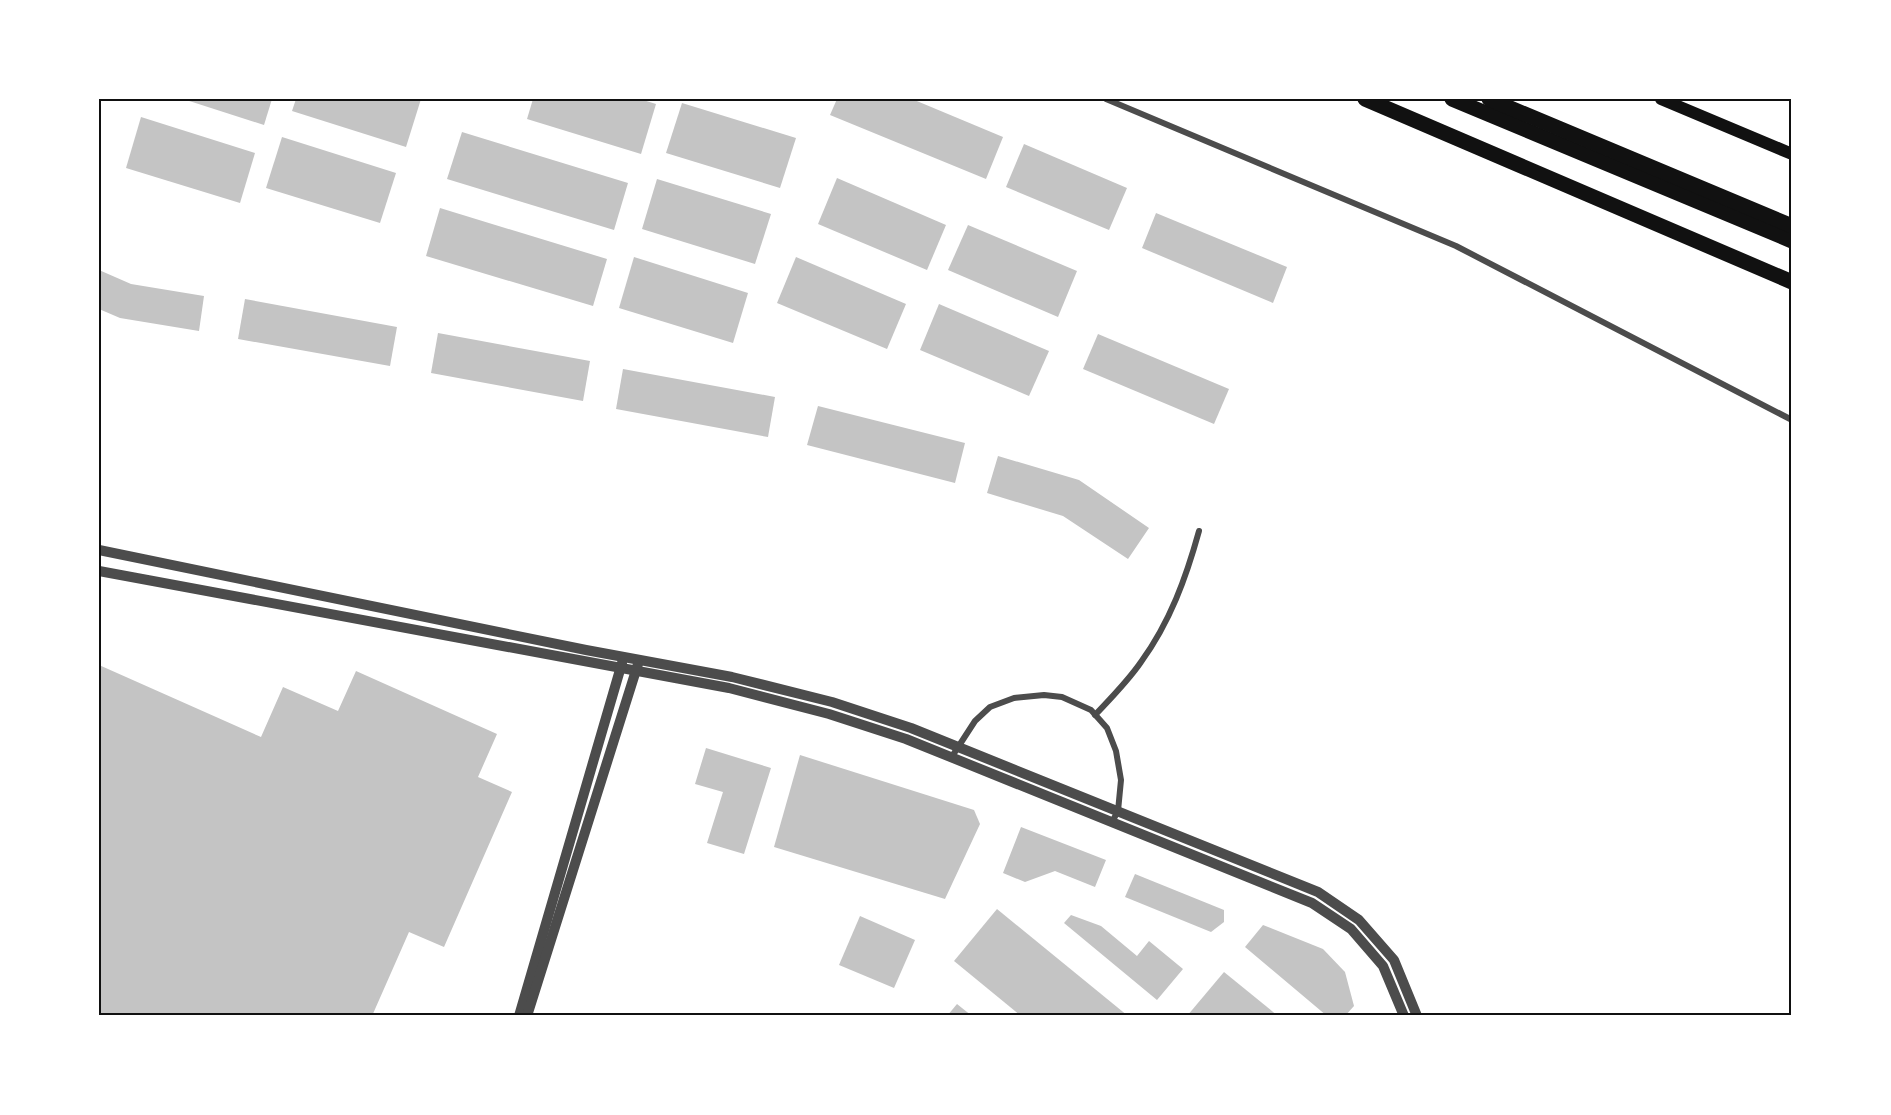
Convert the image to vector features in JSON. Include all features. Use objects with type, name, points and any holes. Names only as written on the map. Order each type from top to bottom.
[{"type":"highway","points":[[1365,99],[1792,282]]},
{"type":"highway","points":[[1452,99],[1792,241]]},
{"type":"highway","points":[[1489,99],[1792,226]]},
{"type":"highway","points":[[1671,232],[1792,288]]},
{"type":"main road","points":[[1661,99],[1792,154]]},
{"type":"street","points":[[1106,99],[1456,246],[1792,420]]},
{"type":"street","points":[[1095,715],[1140,663],[1158,636],[1188,573],[1199,531]]},
{"type":"street","points":[[99,550],[732,677],[832,702],[910,728],[1317,892],[1359,920],[1394,960],[1417,1016]]},
{"type":"street","points":[[99,571],[729,688],[829,714],[906,739],[1312,903],[1351,929],[1383,966],[1404,1016]]},
{"type":"street","points":[[519,1016],[623,656]]},
{"type":"street","points":[[527,1016],[639,660]]},
{"type":"street","points":[[951,758],[975,722],[990,707],[1014,698],[1044,695],[1062,697],[1091,710],[1107,728],[1116,751],[1121,780],[1118,811],[1112,822]]},
{"type":"building","points":[[183,99],[272,99],[264,125]]},
{"type":"building","points":[[296,99],[421,99],[406,147],[292,111]]},
{"type":"building","points":[[533,99],[640,99],[656,104],[641,154],[527,119]]},
{"type":"building","points":[[837,99],[912,99],[1003,137],[986,179],[830,115]]},
{"type":"building","points":[[682,103],[796,138],[780,188],[666,153]]},
{"type":"building","points":[[141,117],[255,153],[240,203],[126,168]]},
{"type":"building","points":[[462,132],[628,183],[614,230],[447,179]]},
{"type":"building","points":[[282,137],[396,173],[380,223],[266,188]]},
{"type":"building","points":[[1024,144],[1127,188],[1109,230],[1006,187]]},
{"type":"building","points":[[837,178],[946,225],[927,270],[818,224]]},
{"type":"building","points":[[657,179],[771,214],[755,264],[642,229]]},
{"type":"building","points":[[440,208],[607,259],[593,306],[426,256]]},
{"type":"building","points":[[1156,213],[1287,267],[1273,303],[1142,248]]},
{"type":"building","points":[[968,225],[1077,271],[1058,317],[948,270]]},
{"type":"building","points":[[634,257],[748,293],[733,343],[619,308]]},
{"type":"building","points":[[796,257],[906,304],[887,349],[777,303]]},
{"type":"building","points":[[99,270],[131,284],[204,296],[199,331],[120,318],[99,309]]},
{"type":"building","points":[[245,299],[397,327],[390,366],[238,339]]},
{"type":"building","points":[[939,304],[1049,351],[1029,396],[920,350]]},
{"type":"building","points":[[438,333],[590,361],[583,401],[431,373]]},
{"type":"building","points":[[1098,334],[1229,389],[1214,424],[1083,369]]},
{"type":"building","points":[[623,369],[775,397],[768,437],[616,409]]},
{"type":"building","points":[[818,406],[965,443],[955,483],[807,445]]},
{"type":"building","points":[[998,456],[1079,480],[1149,528],[1128,559],[1063,516],[987,493]]},
{"type":"building","points":[[99,665],[261,737],[283,687],[338,711],[356,671],[497,734],[478,777],[512,792],[444,947],[409,932],[372,1016],[99,1016]]},
{"type":"building","points":[[706,748],[771,768],[744,854],[707,843],[723,792],[695,784]]},
{"type":"building","points":[[800,755],[974,810],[980,824],[945,899],[774,847]]},
{"type":"building","points":[[1021,827],[1106,860],[1095,887],[1055,871],[1025,882],[1003,873]]},
{"type":"building","points":[[1135,874],[1224,910],[1224,922],[1211,932],[1125,897]]},
{"type":"building","points":[[997,909],[1128,1016],[1021,1016],[954,961]]},
{"type":"building","points":[[1071,915],[1101,926],[1137,956],[1149,941],[1183,969],[1157,1000],[1064,923]]},
{"type":"building","points":[[860,916],[915,940],[894,988],[839,965]]},
{"type":"building","points":[[1263,925],[1323,949],[1345,972],[1354,1006],[1345,1016],[1327,1016],[1245,947]]},
{"type":"building","points":[[1224,972],[1278,1016],[1187,1016]]},
{"type":"building","points":[[957,1004],[972,1016],[947,1016]]}]
